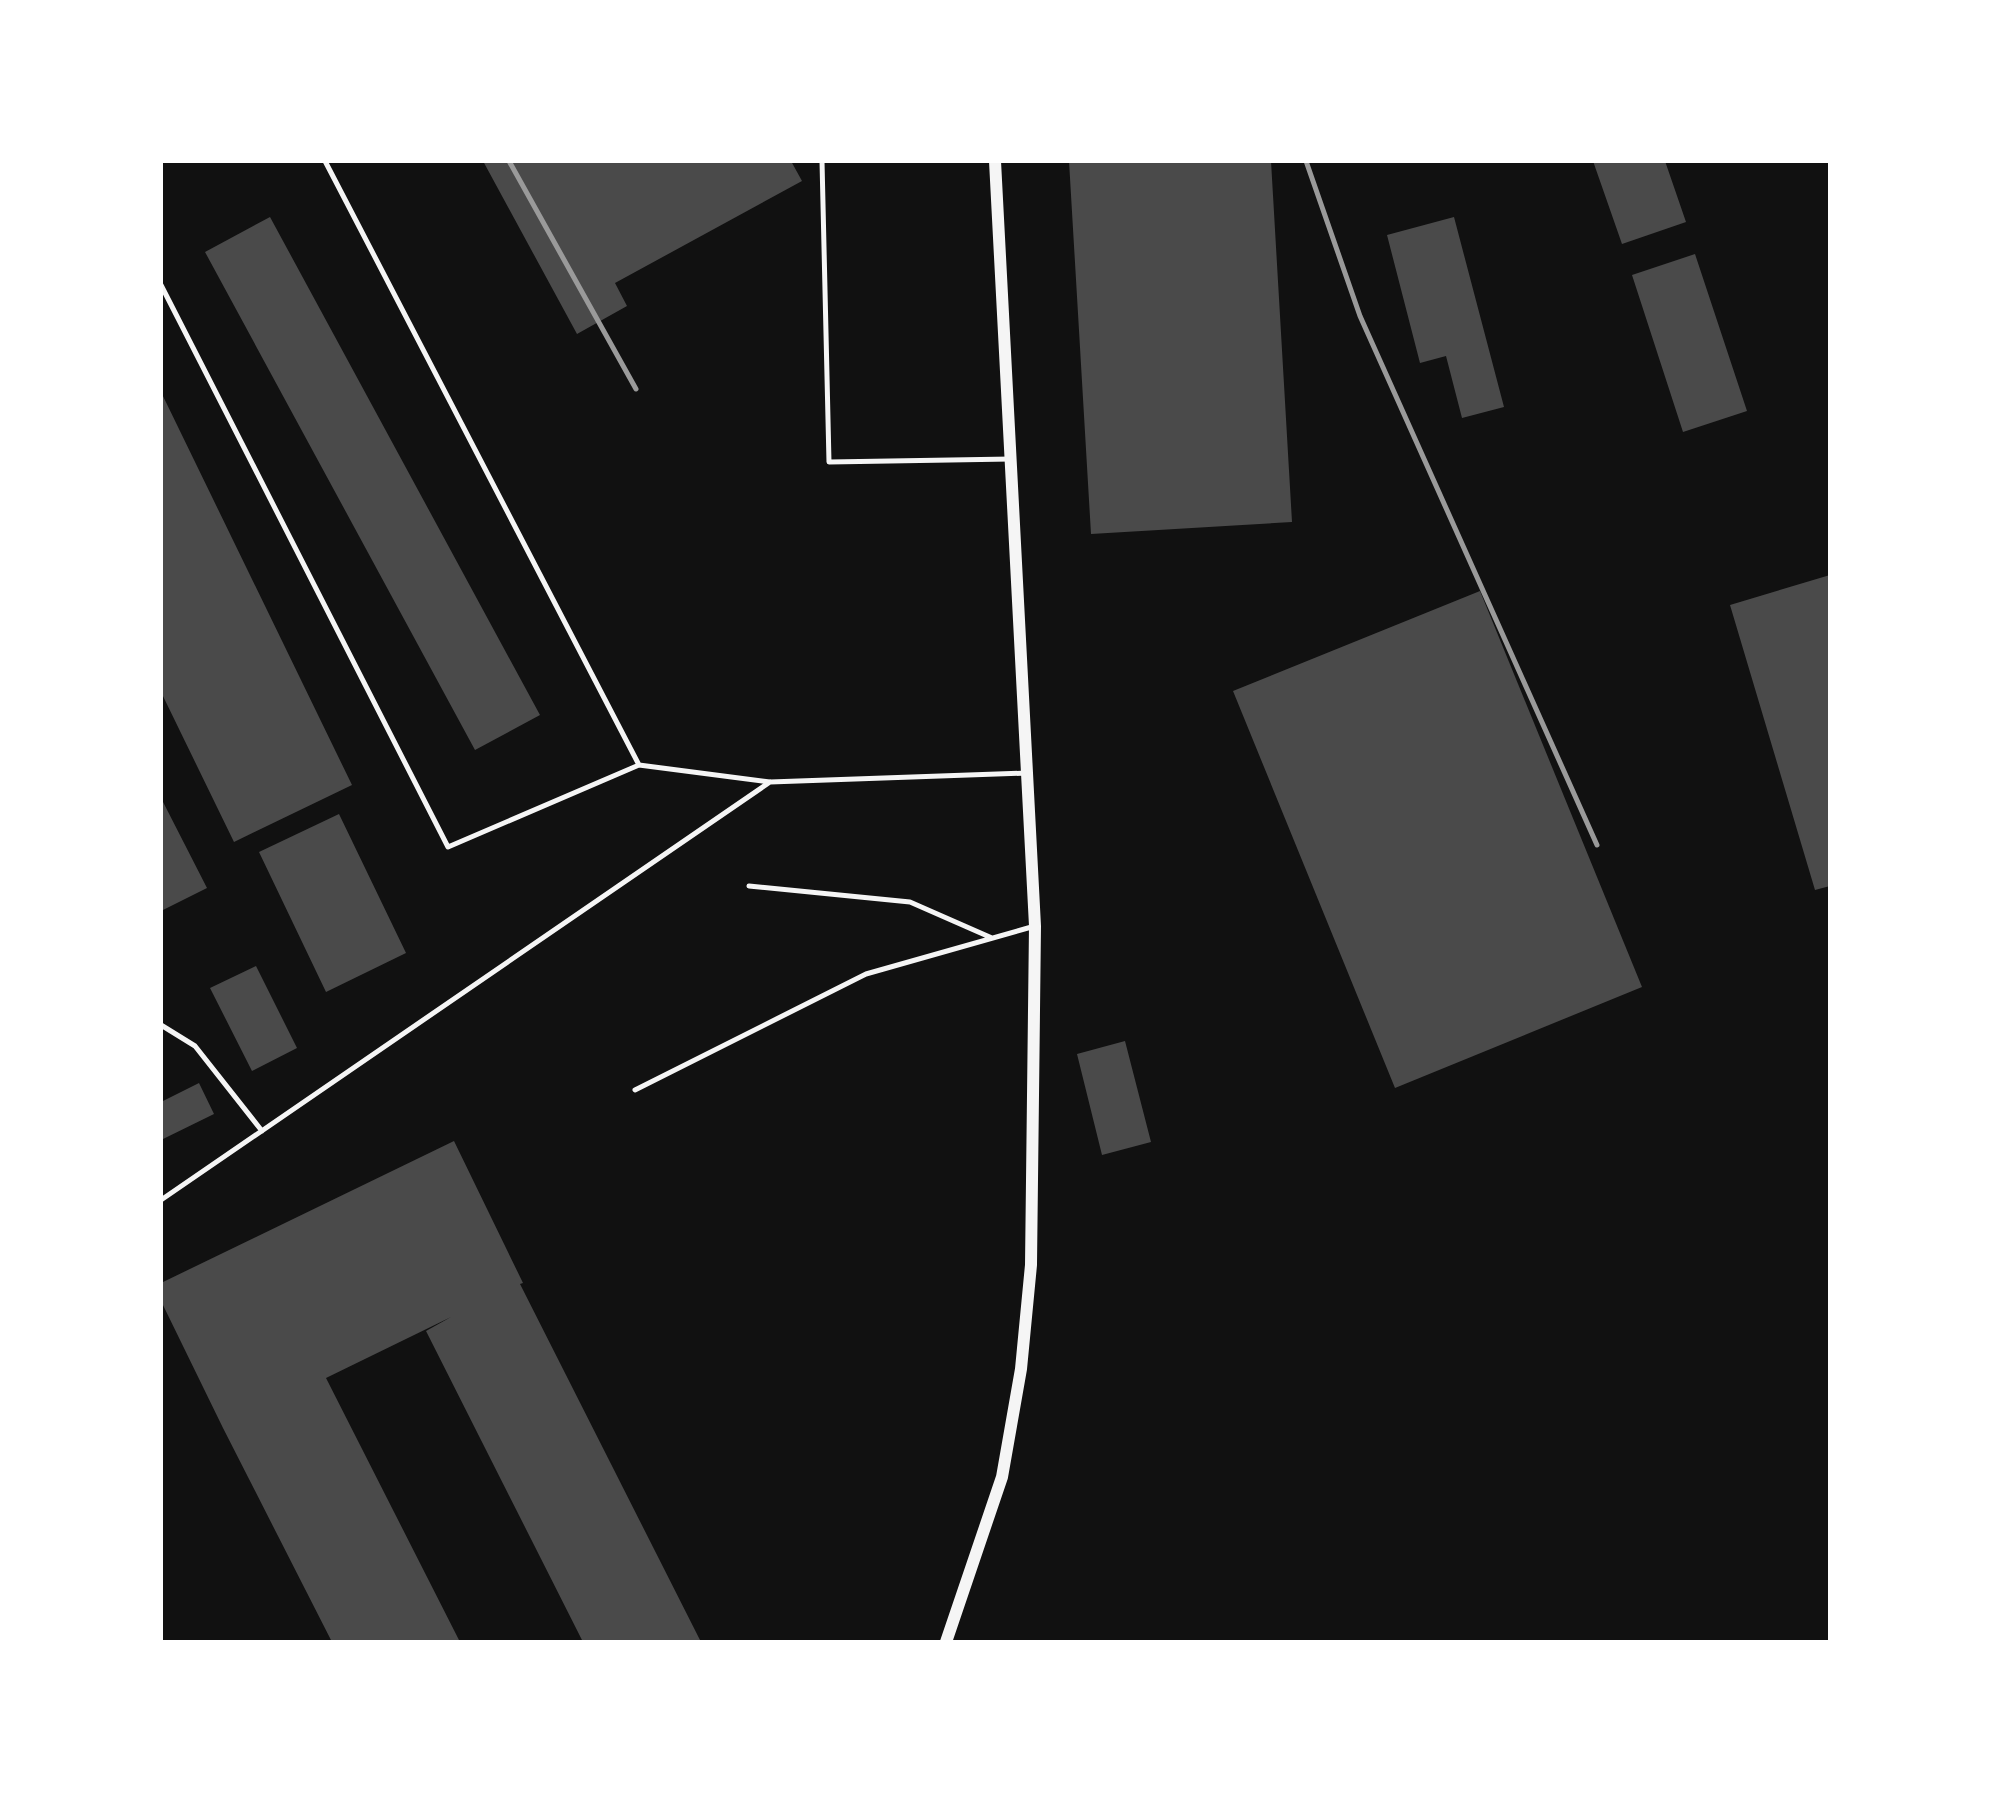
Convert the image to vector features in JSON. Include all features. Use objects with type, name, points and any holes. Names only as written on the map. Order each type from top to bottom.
[{"type":"street","points":[[946,1642],[1002,1477],[1021,1368],[1031,1265],[1035,926],[995,161]]},
{"type":"lane","points":[[325,161],[639,765]]},
{"type":"lane","points":[[822,161],[829,462],[1012,459]]},
{"type":"lane","points":[[161,285],[448,847],[639,765],[770,782],[1027,773]]},
{"type":"lane","points":[[161,1200],[770,782]]},
{"type":"lane","points":[[749,886],[910,902],[992,938]]},
{"type":"lane","points":[[635,1090],[866,975],[1035,926]]},
{"type":"lane","points":[[161,1025],[195,1045],[262,1130]]},
{"type":"building","points":[[483,161],[791,161],[802,181],[615,283],[627,306],[577,334]]},
{"type":"building","points":[[1069,161],[1271,161],[1292,522],[1091,534]]},
{"type":"building","points":[[1593,161],[1665,161],[1686,222],[1622,244]]},
{"type":"building","points":[[270,217],[540,715],[475,750],[205,252]]},
{"type":"building","points":[[1454,217],[1504,407],[1462,418],[1446,356],[1420,363],[1387,235]]},
{"type":"building","points":[[1695,254],[1747,411],[1683,432],[1632,275]]},
{"type":"building","points":[[161,392],[352,785],[234,842],[161,692]]},
{"type":"building","points":[[1830,575],[1830,886],[1815,890],[1730,605]]},
{"type":"building","points":[[1480,591],[1642,987],[1395,1088],[1233,691]]},
{"type":"building","points":[[161,798],[207,888],[161,911]]},
{"type":"building","points":[[339,814],[406,953],[326,992],[259,852]]},
{"type":"building","points":[[256,966],[297,1048],[252,1071],[210,988]]},
{"type":"building","points":[[1125,1041],[1151,1142],[1102,1155],[1077,1054]]},
{"type":"building","points":[[199,1083],[214,1114],[161,1140],[161,1102]]},
{"type":"building","points":[[454,1141],[523,1283],[520,1284],[701,1642],[583,1642],[426,1331],[451,1317],[326,1378],[460,1642],[332,1642],[223,1428],[161,1301],[161,1283]]},
{"type":"railway","points":[[509,161],[636,389]]},
{"type":"railway","points":[[1306,161],[1360,316],[1597,845]]}]
